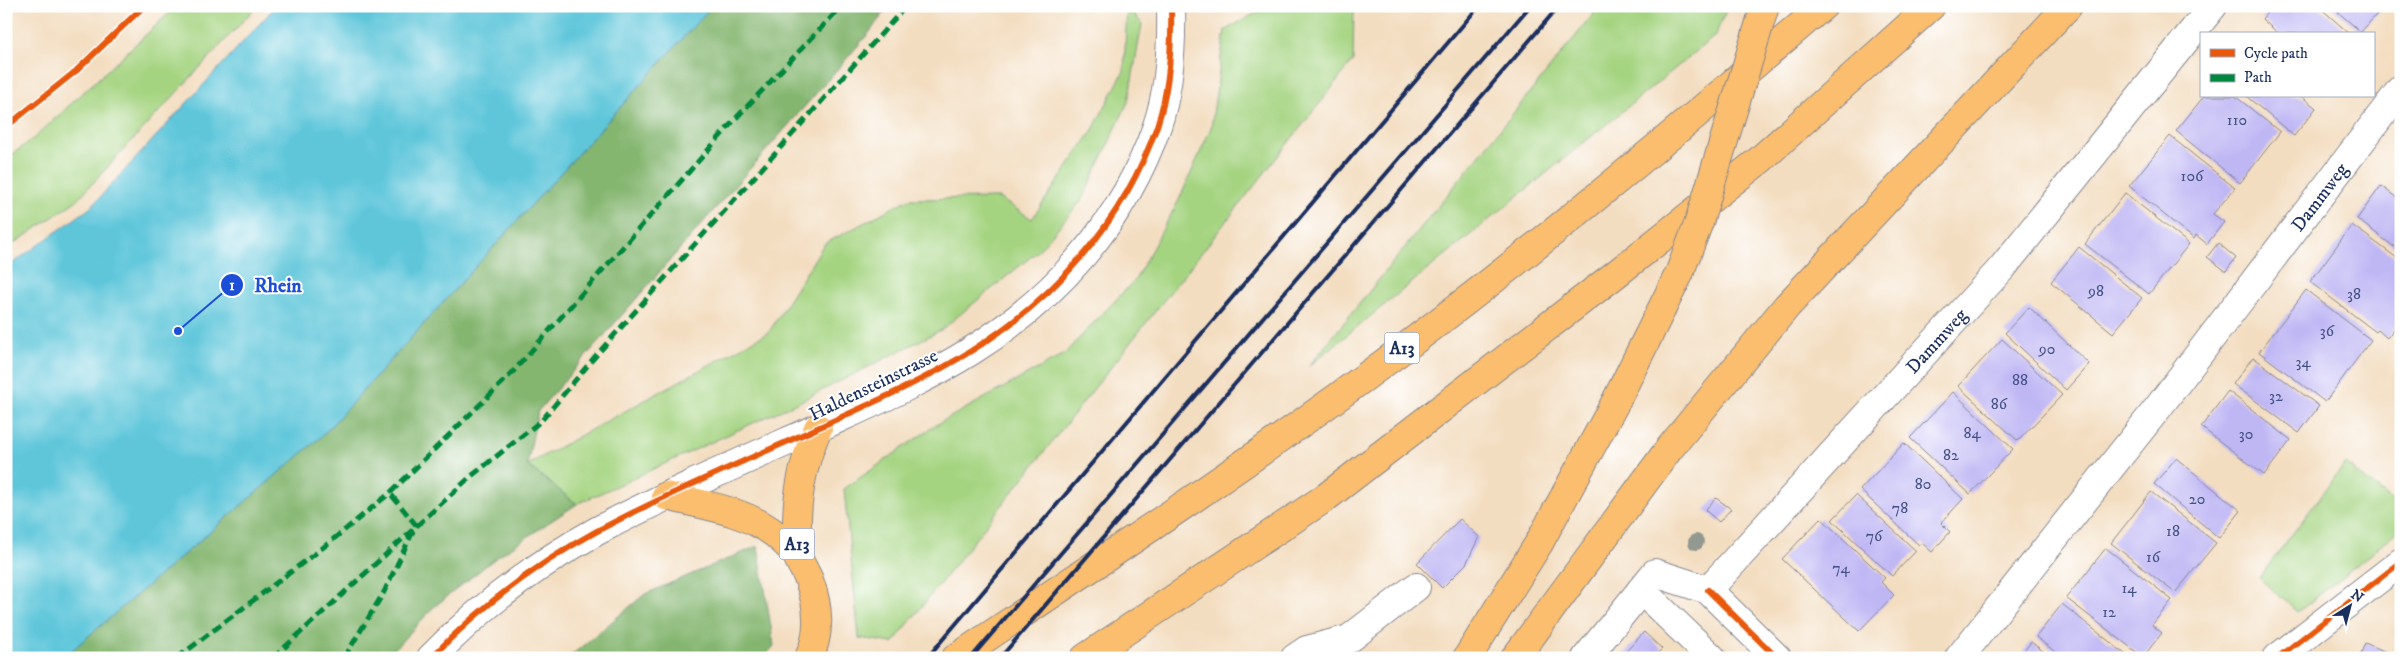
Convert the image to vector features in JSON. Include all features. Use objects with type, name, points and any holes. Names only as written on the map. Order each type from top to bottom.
[{"type":"highway","points":[[1467,658],[1539,543],[1615,403],[1679,274],[1699,222],[1766,6]]},
{"type":"highway","name":"A13","points":[[956,658],[1208,489],[1362,379],[1532,249],[1690,121],[1824,6]]},
{"type":"highway","points":[[1085,658],[1325,498],[1616,274],[1761,159],[1931,6]]},
{"type":"highway","points":[[1515,658],[1669,449],[1787,306],[2068,6]]},
{"type":"highway","name":"A13","points":[[797,555],[799,486],[806,455],[818,428]]},
{"type":"highway","name":"A13","points":[[666,496],[728,510],[750,519],[774,533],[797,555],[809,579],[817,603],[818,626],[814,646],[809,658]]},
{"type":"street","name":"Haldensteinstrasse","points":[[431,658],[471,619],[528,574],[594,533],[666,496],[895,393],[970,352],[1002,330],[1052,288],[1083,257],[1108,224],[1134,182],[1158,124],[1168,78],[1172,39],[1171,6]]},
{"type":"street","name":"Dammweg","points":[[1708,590],[2002,268],[2213,6]]},
{"type":"street","name":"Dammweg","points":[[1958,658],[2157,409],[2401,89]]},
{"type":"street","points":[[2277,658],[2401,562]]},
{"type":"street","points":[[1586,658],[1655,573],[1708,590],[1777,658]]},
{"type":"street","points":[[1295,658],[1307,650],[1354,649],[1416,587]]},
{"type":"street","points":[[1641,590],[1712,658]]},
{"type":"green space","points":[[177,6],[257,6],[76,201],[6,249],[6,159],[34,138]]},
{"type":"green space","points":[[712,6],[889,6],[869,33],[538,411],[527,465],[577,504],[497,557],[434,607],[386,658],[63,658],[322,436]]},
{"type":"green space","points":[[1127,6],[1142,24],[1128,102],[1082,200],[1038,251],[941,330],[799,402],[577,504],[527,465],[769,332],[824,244],[909,199],[999,198],[1032,219],[1091,133],[1124,71]]},
{"type":"green space","points":[[1269,6],[1354,6],[1353,61],[893,643],[859,638],[844,489],[934,426],[1063,355],[1135,280],[1179,200],[1211,128],[1225,30]]},
{"type":"green space","points":[[1600,6],[1728,6],[1715,36],[1309,366]]},
{"type":"green space","points":[[2345,464],[2401,507],[2401,529],[2298,612],[2259,578]]},
{"type":"green space","points":[[758,546],[774,646],[763,658],[568,658],[645,594]]},
{"type":"water","points":[[276,6],[712,6],[322,436],[63,658],[6,658],[6,268],[90,208]]},
{"type":"building","points":[[2272,6],[2318,6],[2348,32],[2277,32],[2262,19]]},
{"type":"building","points":[[2331,6],[2384,6],[2361,32]]},
{"type":"building","points":[[2202,98],[2238,98],[2280,132],[2240,183],[2176,131]]},
{"type":"building","points":[[2248,98],[2304,98],[2316,108],[2294,136]]},
{"type":"building","points":[[2170,136],[2235,188],[2213,214],[2224,222],[2207,244],[2196,235],[2194,239],[2129,186]]},
{"type":"building","points":[[2381,186],[2401,201],[2401,252],[2357,219]]},
{"type":"building","points":[[2125,193],[2189,244],[2149,294],[2085,244]]},
{"type":"building","points":[[2352,225],[2401,261],[2401,299],[2397,304],[2401,306],[2401,320],[2387,338],[2378,330],[2376,332],[2310,282]]},
{"type":"building","points":[[2218,243],[2236,258],[2226,271],[2207,257]]},
{"type":"building","points":[[2079,247],[2142,298],[2113,333],[2051,282]]},
{"type":"building","points":[[2306,290],[2371,340],[2325,402],[2259,352]]},
{"type":"building","points":[[2029,307],[2089,364],[2066,390],[2005,333]]},
{"type":"building","points":[[2002,339],[2062,395],[2018,441],[1958,386]]},
{"type":"building","points":[[2253,357],[2319,406],[2299,433],[2233,384]]},
{"type":"building","points":[[2228,391],[2291,440],[2264,475],[2201,427]]},
{"type":"building","points":[[1953,392],[2013,449],[1970,494],[1910,438]]},
{"type":"building","points":[[1904,443],[1963,499],[1941,523],[1950,532],[1932,552],[1922,543],[1920,546],[1860,490]]},
{"type":"building","points":[[2176,458],[2241,511],[2219,538],[2154,484]]},
{"type":"building","points":[[2151,492],[2216,543],[2175,593],[2111,543]]},
{"type":"building","points":[[1856,495],[1916,551],[1892,576],[1832,520]]},
{"type":"building","points":[[1716,498],[1731,509],[1719,522],[1705,510]]},
{"type":"building","points":[[1821,518],[1885,578],[1881,582],[1894,595],[1859,631],[1782,559]]},
{"type":"building","points":[[1460,519],[1479,537],[1466,564],[1442,588],[1417,563]]},
{"type":"building","points":[[2106,548],[2172,600],[2152,625],[2162,633],[2143,657],[2066,598]]},
{"type":"building","points":[[2062,604],[2125,654],[2123,658],[2063,658],[2036,637]]},
{"type":"building","points":[[1644,632],[1662,649],[1657,654],[1661,658],[1620,658]]},
{"type":"building","points":[[2031,642],[2052,658],[2018,658]]},
{"type":"building","points":[[2365,643],[2401,658],[2359,658]]},
{"type":"railway","points":[[927,658],[1479,6]]},
{"type":"railway","points":[[971,658],[1530,6]]},
{"type":"railway","points":[[1000,658],[1559,6]]},
{"type":"marked path","points":[[177,658],[325,546],[390,493],[511,374],[739,115],[839,9],[846,6]]},
{"type":"marked path","points":[[273,658],[469,478],[542,420],[593,359],[906,6]]},
{"type":"marked path","points":[[344,658],[384,592],[416,525],[390,493]]},
{"type":"cycle path","points":[[6,127],[76,71],[144,6]]},
{"type":"cycle path","points":[[431,658],[509,588],[552,558],[597,531],[676,492],[912,384],[971,351],[1031,307],[1059,282],[1084,254],[1126,194],[1143,161],[1157,126],[1165,97],[1170,52],[1171,6]]},
{"type":"cycle path","points":[[2277,658],[2401,562]]},
{"type":"cycle path","points":[[1708,590],[1777,658]]},
{"type":"place","name":"Rhein","points":[[178,331]]}]
